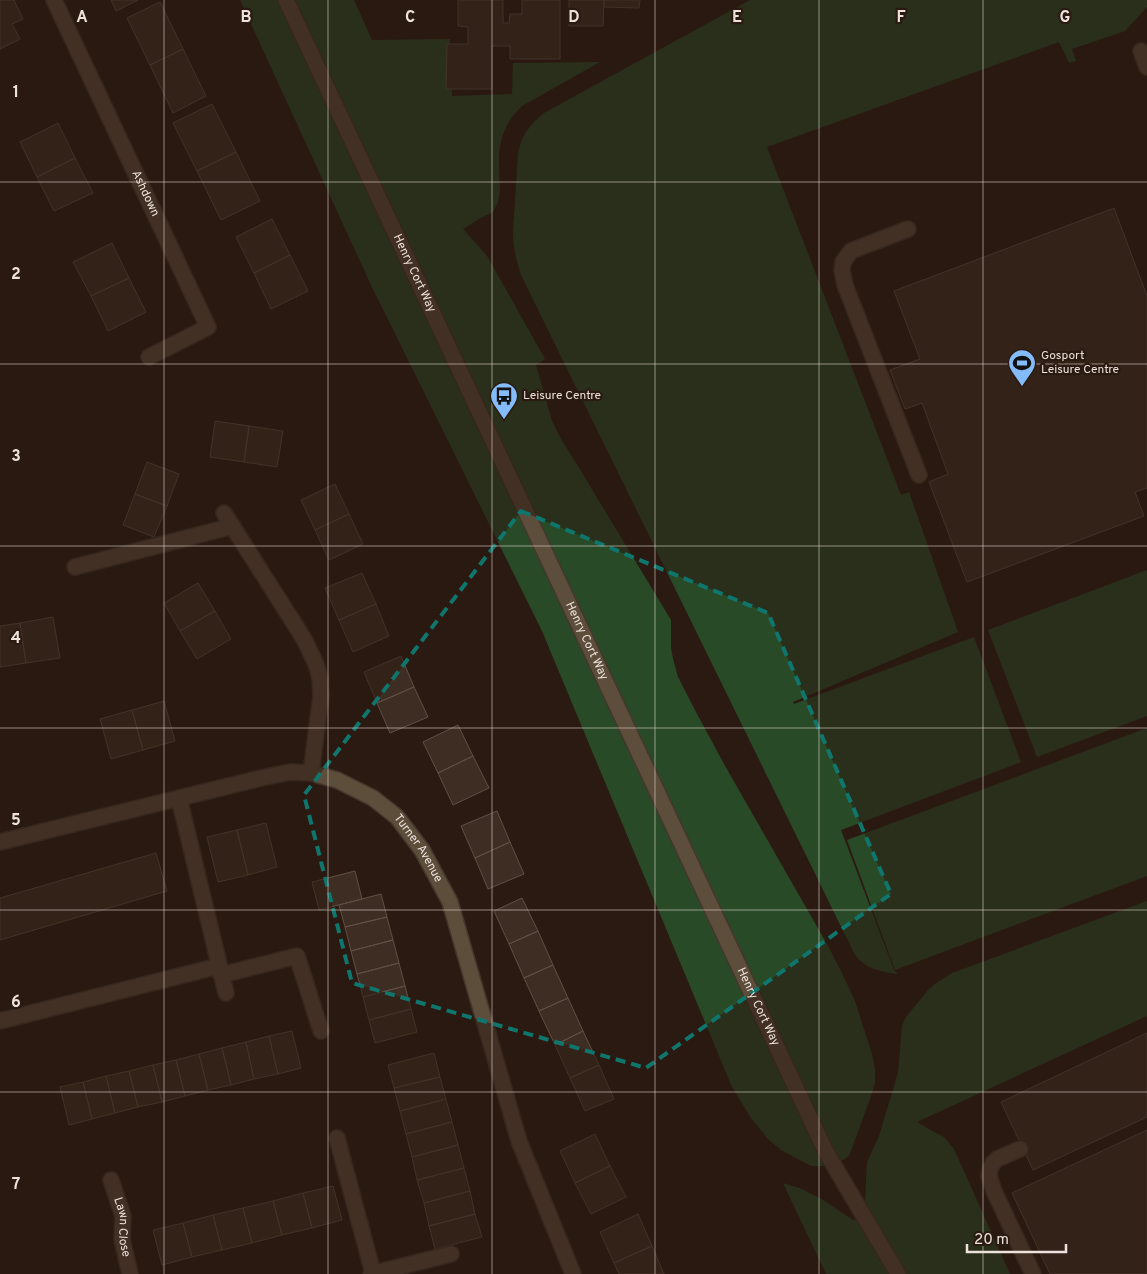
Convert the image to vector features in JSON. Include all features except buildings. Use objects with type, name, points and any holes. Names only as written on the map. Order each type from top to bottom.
[{"type":"street","name":"Ashdown","points":[[54,0],[208,327],[149,357]]},
{"type":"street","name":"Henry Cort Way","points":[[286,0],[826,1152],[898,1274]]},
{"type":"street","points":[[1141,51],[1147,67]]},
{"type":"street","points":[[908,229],[851,251],[843,262],[842,270],[845,285],[919,475]]},
{"type":"street","points":[[224,513],[304,639],[316,664],[320,678],[321,696],[311,773]]},
{"type":"street","points":[[75,567],[233,526]]},
{"type":"street","name":"Turner Avenue","points":[[0,842],[290,772],[311,773],[337,780],[373,798],[397,817],[422,850],[450,902],[520,1142],[572,1274]]},
{"type":"street","points":[[179,798],[226,993]]},
{"type":"street","points":[[0,1021],[220,971],[297,956],[321,1031]]},
{"type":"street","points":[[337,1138],[372,1274],[451,1254]]},
{"type":"street","points":[[1020,1148],[993,1163],[989,1176],[1033,1274]]},
{"type":"street","name":"Lawn Close","points":[[111,1180],[123,1216],[122,1239],[130,1274]]},
{"type":"highlighted area","points":[[521,511],[768,613],[891,894],[646,1068],[352,983],[304,795]]},
{"type":"green space","points":[[240,0],[354,0],[372,40],[450,39],[452,96],[512,94],[513,63],[600,62],[522,106],[516,112],[503,133],[501,141],[499,200],[493,212],[463,229],[487,256],[545,359],[536,365],[552,421],[561,439],[671,620],[671,648],[678,677],[724,764],[827,944],[855,1001],[872,1054],[875,1083],[849,1156],[840,1162],[825,1166],[811,1166],[781,1150],[768,1139],[751,1118],[732,1087],[542,631],[371,285]]},
{"type":"green space","points":[[750,0],[1147,0],[1147,7],[1125,31],[1072,49],[1076,61],[1069,63],[1059,42],[767,147],[901,495],[909,492],[958,632],[793,702],[794,704],[974,637],[1021,762],[841,830],[894,970],[898,974],[874,969],[864,964],[855,955],[521,275],[514,248],[513,231],[518,154],[524,136],[534,122],[544,113]]},
{"type":"green space","points":[[1147,570],[1147,716],[1037,757],[988,630]]},
{"type":"green space","points":[[1147,728],[1147,876],[895,970],[847,840]]},
{"type":"green space","points":[[1147,901],[1147,1016],[917,1122],[944,1137],[954,1149],[1010,1274],[826,1274],[783,1183],[802,1189],[823,1200],[853,1220],[868,1221],[865,1200],[867,1162],[879,1136],[898,1073],[902,1026],[906,1017],[928,990],[952,973]]},
{"type":"place","name":"Gosport Leisure Centre","points":[[1022,387]]},
{"type":"place","name":"Leisure Centre","points":[[504,420]]}]
